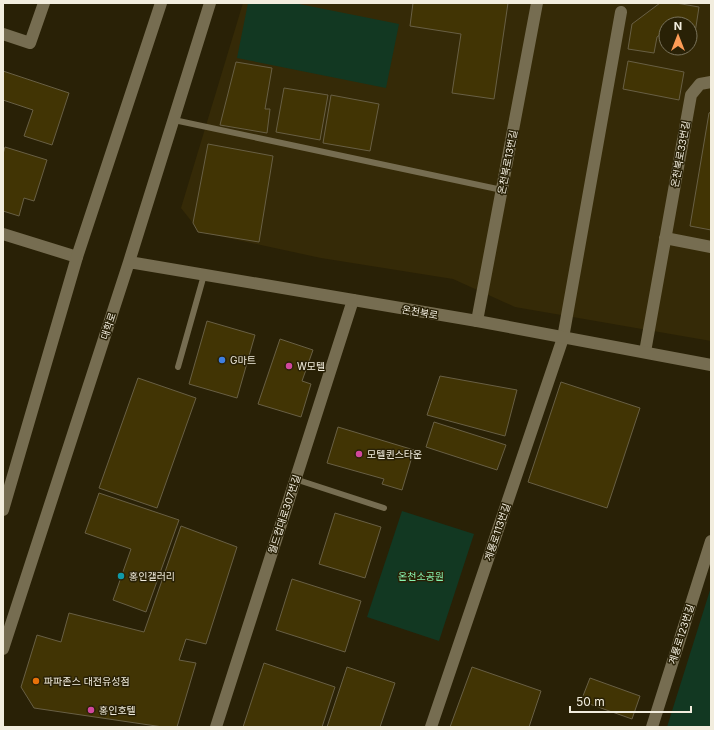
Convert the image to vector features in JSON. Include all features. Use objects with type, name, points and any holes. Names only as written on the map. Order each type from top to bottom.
[{"type":"street","points":[[3,34],[30,43],[44,3]]},
{"type":"street","points":[[3,510],[77,257],[161,3]]},
{"type":"street","name":"대학로","points":[[3,649],[130,262],[210,3]]},
{"type":"street","name":"온천북로13번길","points":[[477,321],[537,3]]},
{"type":"street","name":"계룡로113번길","points":[[431,727],[563,338],[621,12]]},
{"type":"street","name":"온천북로33번길","points":[[645,352],[691,95],[700,84],[711,82]]},
{"type":"street","points":[[3,234],[77,257]]},
{"type":"street","points":[[665,238],[711,247]]},
{"type":"street","name":"온천북로","points":[[130,262],[477,321],[711,364]]},
{"type":"street","name":"월드컵대로307번길","points":[[216,727],[353,300]]},
{"type":"street","name":"계룡로123번길","points":[[652,727],[711,541]]},
{"type":"lane","points":[[174,120],[502,190]]},
{"type":"lane","points":[[178,368],[204,275]]},
{"type":"lane","points":[[295,479],[384,508]]},
{"type":"shaded area","points":[[243,3],[711,3],[711,341],[515,307],[453,279],[321,258],[200,232],[181,208]]},
{"type":"green space","points":[[248,3],[294,3],[399,24],[386,88],[237,58]]},
{"type":"green space","name":"온천소공원","points":[[402,511],[474,534],[439,641],[367,617]]},
{"type":"green space","points":[[711,587],[711,727],[667,727]]},
{"type":"building","points":[[413,3],[508,3],[494,99],[452,93],[461,34],[410,26]]},
{"type":"building","points":[[660,3],[676,3],[699,7],[698,16],[658,16],[658,36],[654,53],[628,49],[632,24]]},
{"type":"building","points":[[628,61],[684,72],[679,100],[623,89]]},
{"type":"building","points":[[236,62],[272,68],[265,109],[270,109],[267,133],[220,125]]},
{"type":"building","points":[[3,71],[69,93],[52,145],[24,136],[33,110],[3,100]]},
{"type":"building","points":[[284,88],[328,95],[320,140],[276,132]]},
{"type":"building","points":[[331,95],[379,104],[370,151],[323,143]]},
{"type":"building","points":[[711,112],[711,230],[690,226],[709,113]]},
{"type":"building","points":[[208,144],[273,156],[259,242],[198,232],[193,223]]},
{"type":"building","points":[[5,147],[47,160],[34,201],[24,198],[19,216],[3,211],[3,154]]},
{"type":"building","name":"G마트","points":[[207,321],[255,335],[237,398],[189,384]]},
{"type":"building","name":"W모텔","points":[[280,339],[313,350],[302,381],[311,384],[301,417],[258,404]]},
{"type":"building","points":[[440,376],[517,390],[505,436],[427,415]]},
{"type":"building","points":[[138,378],[196,398],[157,508],[99,488]]},
{"type":"building","points":[[561,382],[640,408],[607,508],[528,482]]},
{"type":"building","points":[[434,422],[506,445],[497,470],[426,447]]},
{"type":"building","points":[[338,427],[414,450],[402,490],[382,484],[384,479],[327,463]]},
{"type":"building","points":[[99,493],[179,520],[146,612],[113,600],[131,549],[85,533]]},
{"type":"building","points":[[335,513],[381,527],[365,578],[319,564]]},
{"type":"building","points":[[181,526],[237,547],[206,644],[186,639],[179,660],[196,663],[177,727],[163,727],[34,708],[21,687],[37,635],[61,642],[69,613],[144,632]]},
{"type":"building","points":[[292,579],[361,601],[345,652],[276,630]]},
{"type":"building","points":[[264,663],[335,687],[322,727],[243,727]]},
{"type":"building","points":[[347,667],[395,683],[380,727],[327,727]]},
{"type":"building","points":[[472,667],[541,691],[529,727],[450,727]]},
{"type":"building","points":[[590,678],[640,696],[632,719],[581,701]]},
{"type":"place","name":"G마트","points":[[222,360]]},
{"type":"place","name":"W모텔","points":[[289,366]]},
{"type":"place","name":"모텔퀸스타운","points":[[359,454]]},
{"type":"place","name":"홍인갤러리","points":[[121,576]]},
{"type":"place","name":"파파존스 대전유성점","points":[[36,681]]},
{"type":"place","name":"홍인호텔","points":[[91,710]]}]
